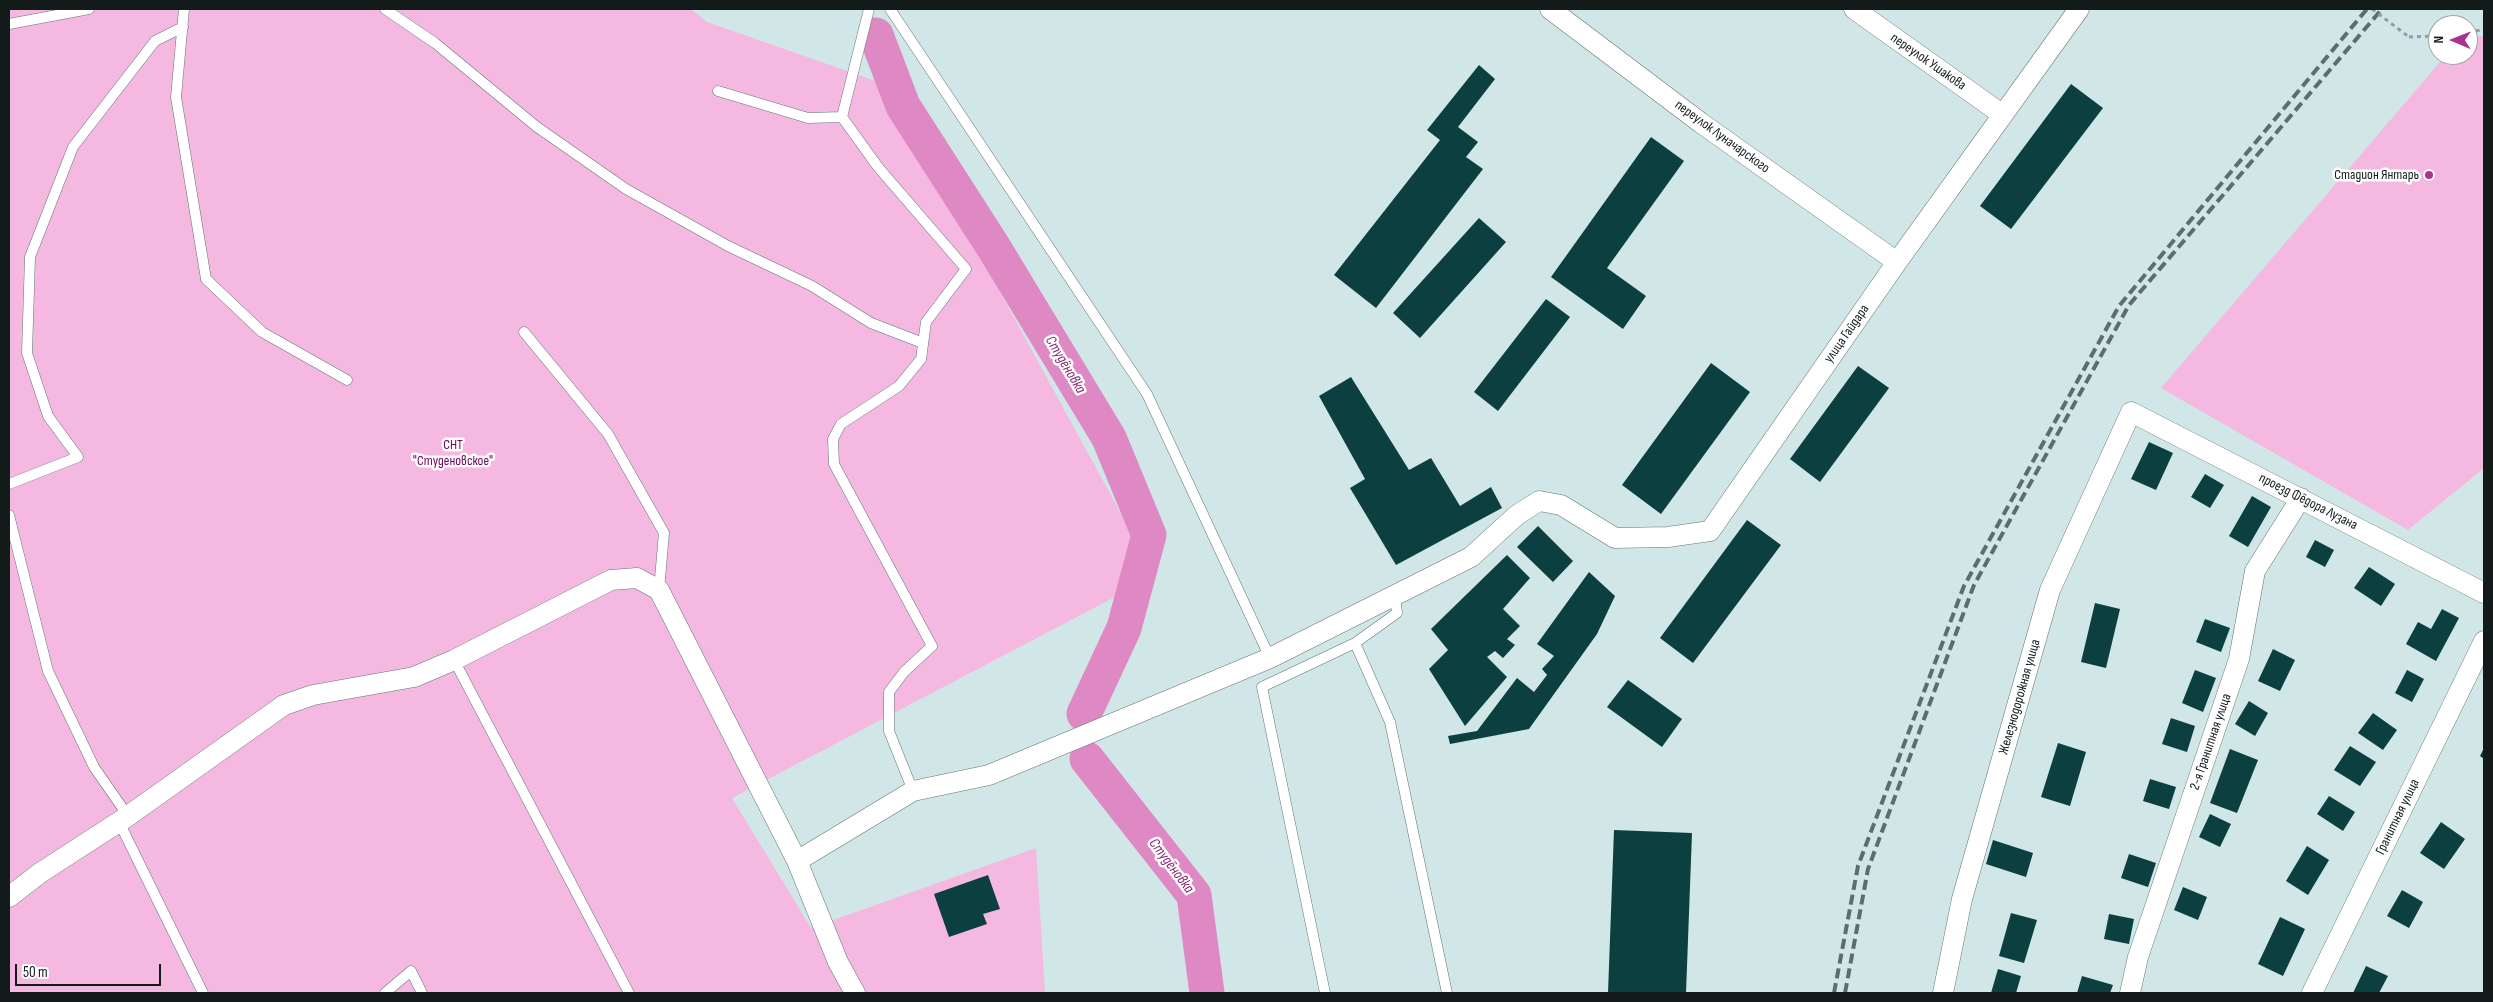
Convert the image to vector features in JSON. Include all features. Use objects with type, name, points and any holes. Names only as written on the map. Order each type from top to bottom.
[{"type":"street","name":"переулок Луначарского","points":[[1550,9],[1701,123],[1897,262]]},
{"type":"street","name":"переулок Ушакова","points":[[1854,9],[2003,115]]},
{"type":"street","name":"улица Гайдара","points":[[1395,595],[1471,557],[1517,515],[1539,501],[1561,504],[1614,538],[1668,537],[1710,531],[1897,262],[2079,9]]},
{"type":"street","name":"проезд Фёдора Лузана","points":[[2131,412],[2484,593]]},
{"type":"street","name":"Железнодорожная улица","points":[[1943,993],[1962,899],[2050,590],[2131,412]]},
{"type":"street","name":"2-я Гранитная улица","points":[[2130,993],[2138,957],[2240,659],[2255,571],[2302,498]]},
{"type":"street","points":[[9,897],[40,873],[123,819],[284,705],[313,695],[414,677],[454,660],[611,580],[637,578],[660,590],[797,861],[838,962],[855,993]]},
{"type":"street","points":[[797,861],[913,790],[989,775],[1270,658],[1395,595]]},
{"type":"street","name":"Гранитная улица","points":[[2312,993],[2484,641]]},
{"type":"lane","points":[[9,24],[89,9]]},
{"type":"lane","points":[[184,9],[176,97],[206,279],[262,332],[348,380]]},
{"type":"lane","points":[[385,9],[435,43],[537,127],[626,190],[728,246],[812,286],[871,323],[923,343]]},
{"type":"lane","points":[[869,9],[842,117],[878,167],[966,269],[926,322],[921,359],[899,386],[842,424],[833,439],[834,464],[932,646],[904,672],[889,692],[889,731],[913,790]]},
{"type":"lane","points":[[890,9],[1147,394],[1270,658]]},
{"type":"lane","points":[[9,484],[78,457],[48,416],[27,353],[30,257],[73,147],[155,41],[183,27]]},
{"type":"lane","points":[[718,91],[808,118],[842,117]]},
{"type":"lane","points":[[524,332],[608,434],[664,533],[660,590]]},
{"type":"lane","points":[[9,515],[48,671],[94,767],[123,819],[203,993]]},
{"type":"lane","points":[[1325,993],[1262,687],[1355,643],[1397,613],[1395,595]]},
{"type":"lane","points":[[1355,643],[1390,722],[1447,993]]},
{"type":"lane","points":[[454,660],[629,993]]},
{"type":"lane","points":[[385,993],[411,972],[422,993]]},
{"type":"path","points":[[2372,9],[2409,37],[2428,36]]},
{"type":"green space","name":"СНТ \"Студеновское\"","points":[[9,9],[691,9],[707,22],[887,85],[1155,576],[732,798],[811,928],[1036,848],[1045,993],[9,993]]},
{"type":"green space","name":"Стадион Янтарь","points":[[2484,36],[2484,468],[2408,530],[2161,388],[2437,65],[2478,65],[2478,37]]},
{"type":"building","points":[[1479,65],[1495,79],[1458,127],[1478,142],[1466,157],[1483,169],[1376,308],[1334,275],[1440,140],[1427,130]]},
{"type":"building","points":[[2071,84],[2103,108],[2011,229],[1980,206]]},
{"type":"building","points":[[1651,137],[1684,161],[1607,268],[1646,296],[1623,329],[1551,277]]},
{"type":"building","points":[[1479,218],[1506,242],[1420,338],[1393,313]]},
{"type":"building","points":[[1546,299],[1570,317],[1498,411],[1474,392]]},
{"type":"building","points":[[1711,363],[1750,392],[1661,514],[1622,485]]},
{"type":"building","points":[[1858,366],[1889,388],[1820,482],[1790,459]]},
{"type":"building","points":[[1351,377],[1409,470],[1431,458],[1460,506],[1491,487],[1502,508],[1396,565],[1350,488],[1365,479],[1319,396]]},
{"type":"building","points":[[2149,442],[2173,453],[2156,490],[2131,479]]},
{"type":"building","points":[[2205,474],[2224,485],[2210,508],[2191,497]]},
{"type":"building","points":[[2252,496],[2271,507],[2248,547],[2229,536]]},
{"type":"building","points":[[1747,520],[1781,545],[1693,663],[1660,638]]},
{"type":"building","points":[[1538,526],[1573,561],[1553,582],[1517,547]]},
{"type":"building","points":[[2315,540],[2334,550],[2325,567],[2306,557]]},
{"type":"building","points":[[1507,555],[1530,578],[1503,609],[1520,626],[1507,639],[1515,645],[1503,658],[1495,651],[1487,657],[1507,677],[1465,726],[1429,669],[1448,650],[1431,629]]},
{"type":"building","points":[[2369,567],[2395,584],[2381,606],[2354,588]]},
{"type":"building","points":[[1589,572],[1615,596],[1597,634],[1529,729],[1450,744],[1448,736],[1477,731],[1517,678],[1534,692],[1547,675],[1542,669],[1554,656],[1537,644]]},
{"type":"building","points":[[2095,603],[2120,609],[2106,668],[2081,662]]},
{"type":"building","points":[[2442,609],[2459,618],[2436,661],[2406,644],[2418,622],[2431,629]]},
{"type":"building","points":[[2205,619],[2230,628],[2221,652],[2196,642]]},
{"type":"building","points":[[2273,649],[2295,660],[2280,691],[2258,681]]},
{"type":"building","points":[[2195,670],[2216,678],[2203,712],[2182,703]]},
{"type":"building","points":[[2407,670],[2424,679],[2412,702],[2395,693]]},
{"type":"building","points":[[1628,680],[1682,719],[1662,747],[1607,707]]},
{"type":"building","points":[[2249,701],[2268,713],[2255,736],[2235,724]]},
{"type":"building","points":[[2373,713],[2397,730],[2383,750],[2358,733]]},
{"type":"building","points":[[2171,718],[2195,726],[2187,752],[2162,744]]},
{"type":"building","points":[[2058,743],[2086,752],[2070,806],[2041,797]]},
{"type":"building","points":[[2350,746],[2376,762],[2360,786],[2334,770]]},
{"type":"building","points":[[2484,748],[2484,759],[2480,756]]},
{"type":"building","points":[[2230,749],[2258,760],[2237,813],[2210,803]]},
{"type":"building","points":[[2150,779],[2176,787],[2169,809],[2143,801]]},
{"type":"building","points":[[2329,796],[2355,812],[2343,831],[2317,814]]},
{"type":"building","points":[[2210,814],[2231,824],[2220,847],[2199,837]]},
{"type":"building","points":[[2441,822],[2465,839],[2444,869],[2420,853]]},
{"type":"building","points":[[1614,830],[1692,833],[1686,993],[1608,993]]},
{"type":"building","points":[[1993,840],[2033,853],[2026,877],[1986,864]]},
{"type":"building","points":[[2307,846],[2329,860],[2308,895],[2286,881]]},
{"type":"building","points":[[2129,854],[2156,863],[2148,887],[2121,878]]},
{"type":"building","points":[[988,875],[1000,909],[983,914],[987,924],[949,937],[934,894]]},
{"type":"building","points":[[2183,887],[2207,897],[2198,920],[2174,910]]},
{"type":"building","points":[[2402,890],[2423,902],[2409,928],[2387,916]]},
{"type":"building","points":[[2011,913],[2037,920],[2024,963],[1999,956]]},
{"type":"building","points":[[2109,914],[2134,919],[2129,944],[2104,939]]},
{"type":"building","points":[[2280,917],[2305,929],[2283,976],[2258,964]]},
{"type":"building","points":[[2366,966],[2388,976],[2379,993],[2353,993]]},
{"type":"building","points":[[1998,969],[2021,976],[2016,993],[1991,993]]},
{"type":"building","points":[[2082,976],[2113,985],[2110,993],[2077,993]]},
{"type":"waterway","name":"Студёновка","points":[[876,35],[903,106],[994,248],[1109,438],[1149,535],[1124,628],[1084,714]]},
{"type":"waterway","name":"Студёновка","points":[[1087,759],[1194,895],[1207,993]]},
{"type":"railway","points":[[1834,993],[1858,866],[1964,586],[2119,306],[2367,9]]},
{"type":"railway","points":[[1845,993],[1868,869],[1974,585],[2129,305],[2382,9]]},
{"type":"place","name":"Стадион Янтарь","points":[[2429,175]]}]
